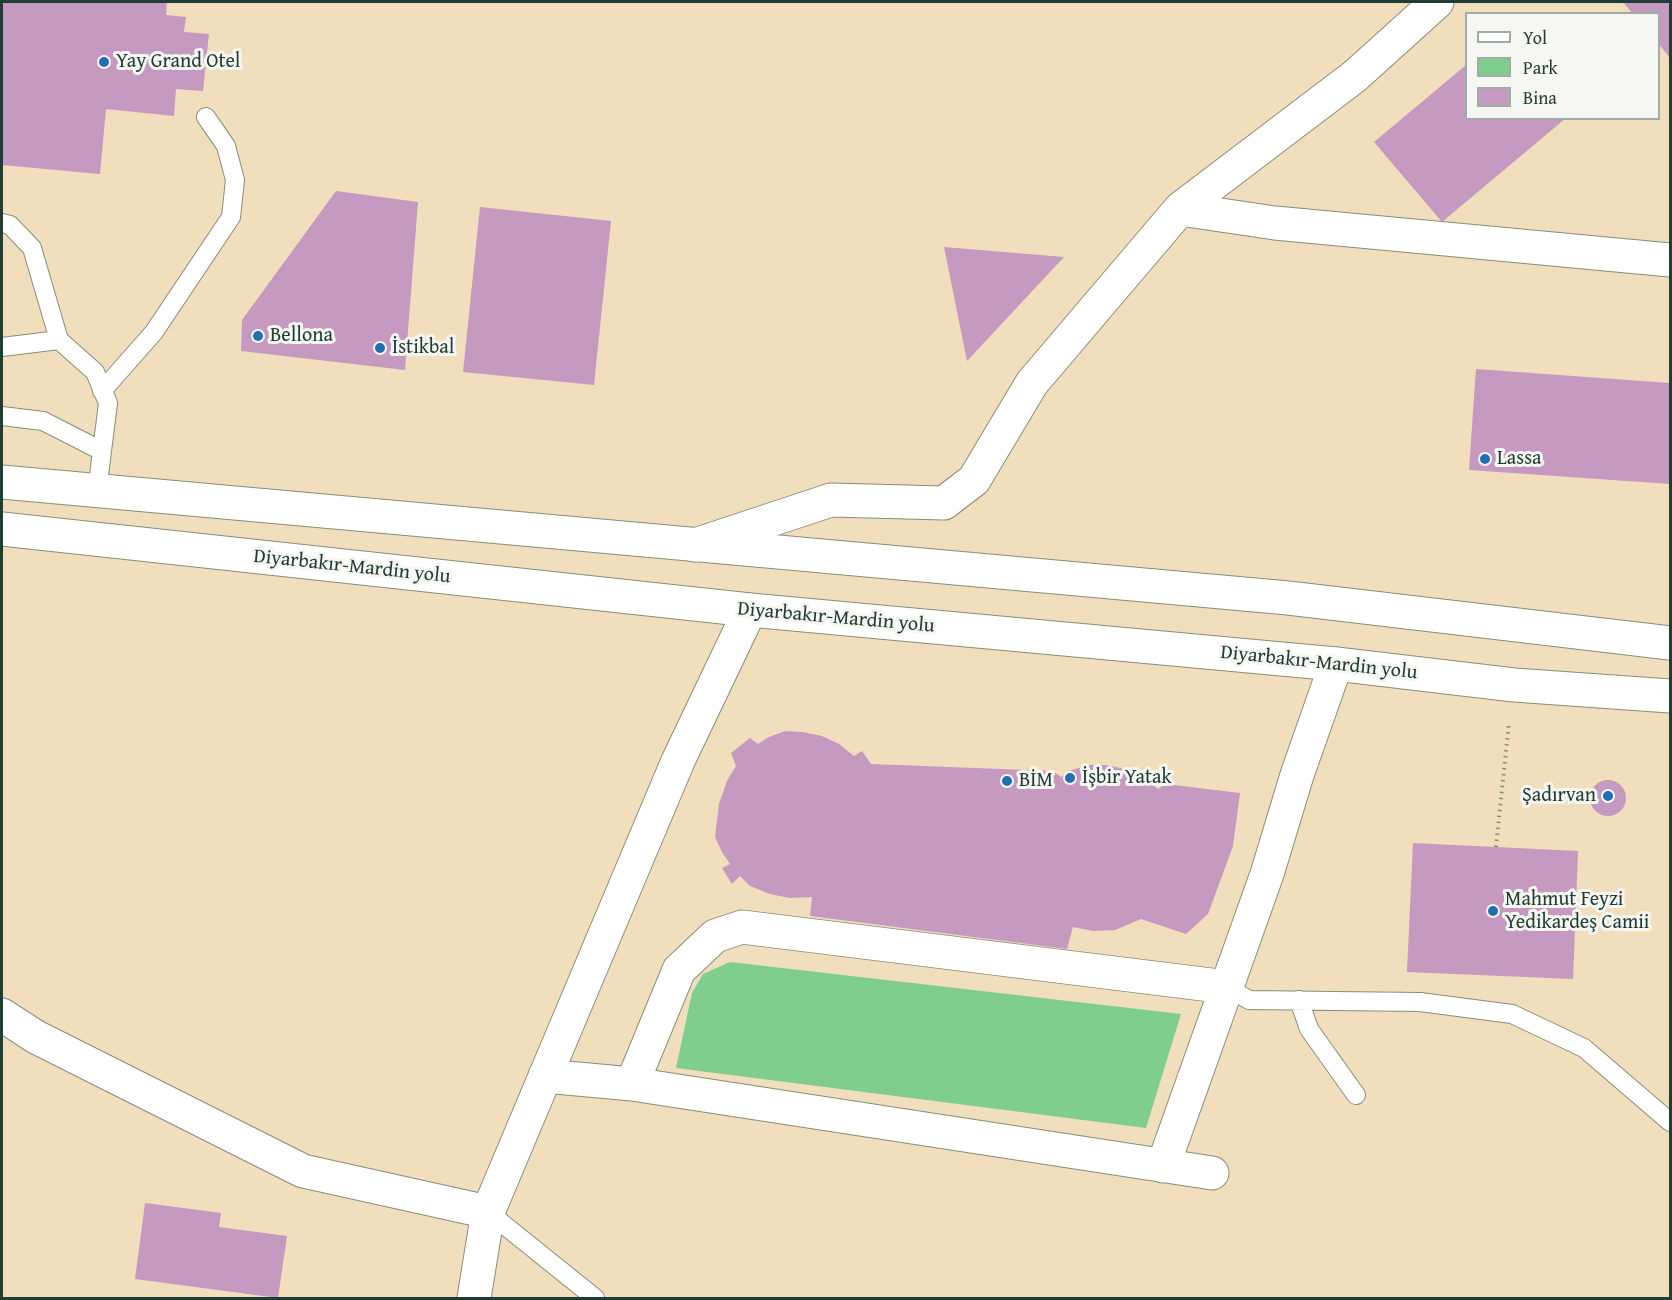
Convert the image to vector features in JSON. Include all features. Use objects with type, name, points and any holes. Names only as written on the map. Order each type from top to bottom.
[{"type":"main road","points":[[695,545],[831,500],[944,503],[974,480],[1032,383],[1180,209],[1355,76],[1432,3]]},
{"type":"main road","points":[[1180,209],[1275,223],[1671,261]]},
{"type":"main road","points":[[2,482],[1288,598],[1671,643]]},
{"type":"main road","name":"Diyarbakır-Mardin yolu","points":[[2,529],[750,610],[1336,664],[1514,685],[1671,696]]},
{"type":"main road","points":[[474,1299],[488,1212],[678,761],[750,610]]},
{"type":"main road","points":[[1163,1166],[1267,874],[1297,775],[1336,664]]},
{"type":"main road","points":[[632,1084],[679,970],[715,936],[742,927],[1227,987]]},
{"type":"main road","points":[[2,1015],[36,1037],[303,1171],[488,1212]]},
{"type":"main road","points":[[545,1076],[632,1084],[1212,1173]]},
{"type":"lane","points":[[102,391],[154,332],[231,217],[235,180],[226,146],[206,117]]},
{"type":"lane","points":[[2,223],[10,225],[32,248],[59,340],[95,372],[108,403],[97,491]]},
{"type":"lane","points":[[2,347],[59,340]]},
{"type":"lane","points":[[2,416],[43,421],[102,451]]},
{"type":"lane","points":[[1227,987],[1249,1000],[1420,1002],[1512,1014],[1584,1048],[1671,1122]]},
{"type":"lane","points":[[1299,1000],[1309,1029],[1356,1095]]},
{"type":"lane","points":[[488,1212],[595,1299]]},
{"type":"path","points":[[1496,847],[1509,722]]},
{"type":"green space","points":[[730,962],[1181,1014],[1146,1128],[676,1068],[692,993],[703,974]]},
{"type":"building","name":"Yay Grand Otel","points":[[2,2],[167,2],[166,15],[186,17],[184,32],[209,34],[203,91],[176,89],[174,116],[106,109],[100,174],[2,165]]},
{"type":"building","points":[[1623,2],[1670,2],[1670,58],[1660,46],[1660,12],[1631,12]]},
{"type":"building","points":[[1465,66],[1465,120],[1564,120],[1442,222],[1374,142]]},
{"type":"building","points":[[336,191],[418,202],[405,370],[241,351],[242,320]]},
{"type":"building","points":[[480,207],[611,221],[594,385],[463,372]]},
{"type":"building","points":[[944,247],[1064,257],[967,361]]},
{"type":"building","points":[[1476,369],[1670,383],[1670,484],[1469,470]]},
{"type":"building","points":[[785,731],[822,736],[839,744],[854,756],[862,751],[871,764],[1053,771],[1061,777],[1072,770],[1089,765],[1106,765],[1125,769],[1143,777],[1158,789],[1165,784],[1240,793],[1233,846],[1208,914],[1186,934],[1141,919],[1115,930],[1093,931],[1073,927],[1067,949],[810,916],[812,897],[790,898],[770,894],[750,886],[740,876],[732,884],[722,868],[730,864],[715,837],[719,804],[727,781],[736,766],[731,753],[750,738],[758,744]]},
{"type":"building","name":"Şadırvan","points":[[1608,780],[1621,785],[1626,798],[1621,811],[1608,816],[1595,811],[1590,798],[1595,785]]},
{"type":"building","name":"Mahmut Feyzi Yedikardeş Camii","points":[[1413,843],[1578,851],[1573,979],[1407,972]]},
{"type":"building","points":[[145,1203],[221,1213],[219,1227],[287,1236],[278,1298],[135,1279]]},
{"type":"place","name":"Yay Grand Otel","points":[[104,62]]},
{"type":"place","name":"Bellona","points":[[258,336]]},
{"type":"place","name":"İstikbal","points":[[380,348]]},
{"type":"place","name":"Lassa","points":[[1485,459]]},
{"type":"place","name":"İşbir Yatak","points":[[1070,778]]},
{"type":"place","name":"BİM","points":[[1007,781]]},
{"type":"place","name":"Şadırvan","points":[[1608,796]]},
{"type":"place","name":"Mahmut Feyzi Yedikardeş Camii","points":[[1493,911]]}]
